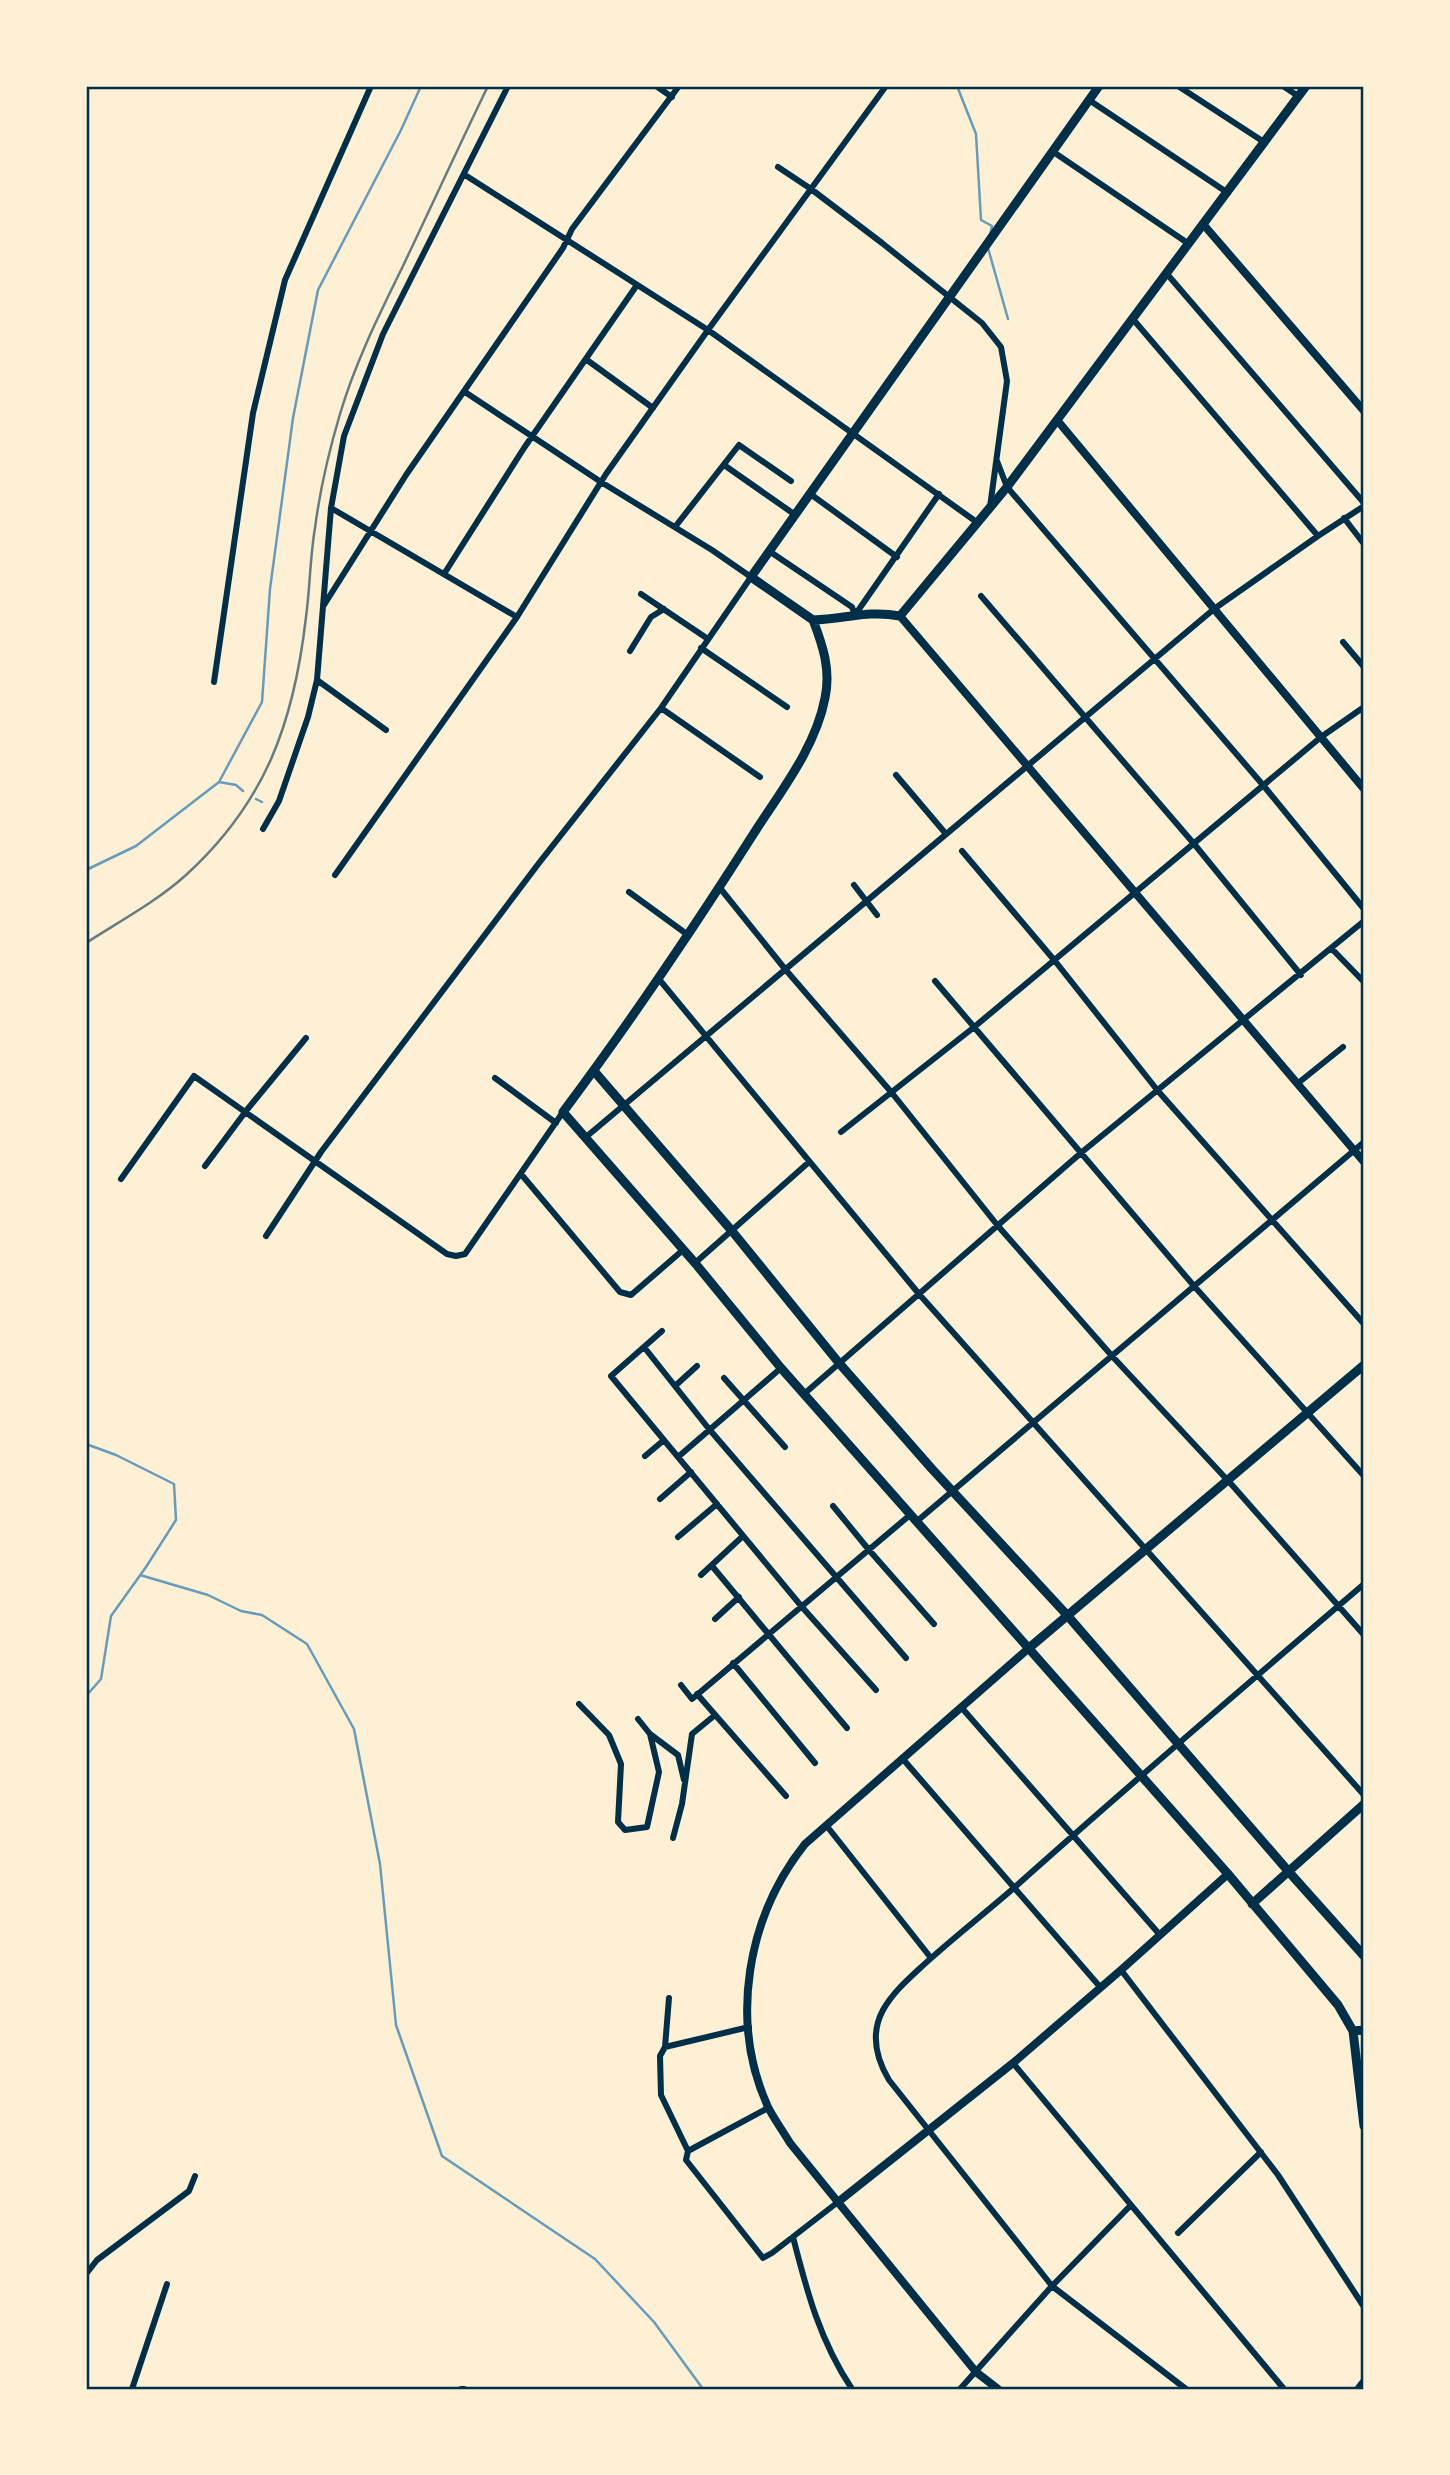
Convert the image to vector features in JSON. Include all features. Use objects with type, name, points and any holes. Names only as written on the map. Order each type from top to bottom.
[{"type":"main road","points":[[1099,86],[751,577],[813,620],[825,653],[827,670],[825,701],[820,717],[797,765],[720,888],[563,1112],[695,1263],[781,1368],[1227,1874],[1361,2031],[1364,2126]]},
{"type":"main road","points":[[813,620],[841,619],[881,612],[901,616],[1007,487],[1306,86]]},
{"type":"main road","points":[[594,1071],[732,1231],[839,1363],[952,1492],[1067,1615],[1364,1956]]},
{"type":"main road","points":[[1029,1648],[1364,1365]]},
{"type":"main road","points":[[1252,1904],[1364,1804]]},
{"type":"street","points":[[214,682],[253,413],[285,280],[371,86]]},
{"type":"street","points":[[263,830],[279,802],[308,717],[317,680],[331,508],[344,436],[367,373],[400,299],[508,86]]},
{"type":"street","points":[[656,86],[672,96]]},
{"type":"street","points":[[323,607],[370,531],[572,229],[679,86]]},
{"type":"street","points":[[335,875],[517,617],[601,482],[708,330],[887,86]]},
{"type":"street","points":[[1178,86],[1264,142]]},
{"type":"street","points":[[1283,86],[1298,96]]},
{"type":"street","points":[[1089,100],[1228,192]]},
{"type":"street","points":[[1052,150],[1189,244]]},
{"type":"street","points":[[778,167],[811,189],[948,296],[982,323],[994,337],[1004,359],[1007,382],[990,508]]},
{"type":"street","points":[[465,175],[708,330],[978,523]]},
{"type":"street","points":[[1203,224],[1364,411]]},
{"type":"street","points":[[586,1137],[1214,609],[1364,505],[1167,274]]},
{"type":"street","points":[[444,574],[532,436],[637,285]]},
{"type":"street","points":[[1132,318],[1318,536]]},
{"type":"street","points":[[587,360],[653,408]]},
{"type":"street","points":[[266,1236],[315,1162],[416,1024],[661,708],[751,577],[465,392]]},
{"type":"street","points":[[1057,420],[1364,789]]},
{"type":"street","points":[[675,527],[739,445],[791,481]]},
{"type":"street","points":[[998,461],[1007,487],[1156,658],[1364,909]]},
{"type":"street","points":[[724,465],[794,514]]},
{"type":"street","points":[[809,494],[897,557]]},
{"type":"street","points":[[769,551],[852,607],[856,615],[939,494]]},
{"type":"street","points":[[331,508],[517,617]]},
{"type":"street","points":[[1344,518],[1364,544]]},
{"type":"street","points":[[641,594],[708,639]]},
{"type":"street","points":[[981,596],[1195,845],[1301,975]]},
{"type":"street","points":[[630,650],[651,617],[664,609]]},
{"type":"street","points":[[901,616],[1364,1162]]},
{"type":"street","points":[[1343,642],[1364,667]]},
{"type":"street","points":[[701,648],[787,707]]},
{"type":"street","points":[[317,680],[386,730]]},
{"type":"street","points":[[841,1132],[1055,961],[1321,737],[1364,707]]},
{"type":"street","points":[[661,708],[760,777]]},
{"type":"street","points":[[896,775],[946,834]]},
{"type":"street","points":[[962,851],[1055,961],[1158,1091],[1364,1324]]},
{"type":"street","points":[[853,885],[877,915]]},
{"type":"street","points":[[720,888],[785,969],[892,1093],[998,1226],[1364,1635]]},
{"type":"street","points":[[629,892],[688,935]]},
{"type":"street","points":[[804,1394],[1082,1152],[1364,921]]},
{"type":"street","points":[[1332,948],[1364,982]]},
{"type":"street","points":[[658,978],[919,1294],[1364,1796]]},
{"type":"street","points":[[935,981],[1194,1286],[1364,1476]]},
{"type":"street","points":[[205,1167],[246,1111],[306,1038]]},
{"type":"street","points":[[1297,1084],[1343,1047]]},
{"type":"street","points":[[121,1179],[194,1076],[447,1254],[456,1256],[465,1254],[563,1112]]},
{"type":"street","points":[[495,1078],[556,1123]]},
{"type":"street","points":[[695,1697],[869,1550],[952,1492],[1364,1142]]},
{"type":"street","points":[[695,1263],[809,1162]]},
{"type":"street","points":[[521,1174],[620,1292],[626,1295],[631,1295],[683,1250]]},
{"type":"street","points":[[662,1331],[611,1376],[802,1607],[876,1690]]},
{"type":"street","points":[[644,1347],[709,1429],[906,1658]]},
{"type":"street","points":[[675,1386],[697,1366]]},
{"type":"street","points":[[678,1457],[781,1368]]},
{"type":"street","points":[[724,1378],[785,1447]]},
{"type":"street","points":[[645,1456],[664,1440]]},
{"type":"street","points":[[660,1499],[691,1472]]},
{"type":"street","points":[[678,1538],[717,1504]]},
{"type":"street","points":[[833,1506],[934,1624]]},
{"type":"street","points":[[701,1575],[743,1536]]},
{"type":"street","points":[[712,1566],[847,1728]]},
{"type":"street","points":[[1186,2389],[1052,2286],[926,2129],[881,2066],[876,2049],[876,2030],[881,2013],[890,1999],[931,1958],[1364,1584]]},
{"type":"street","points":[[715,1619],[739,1597]]},
{"type":"street","points":[[998,2389],[976,2372],[790,2143],[768,2108],[759,2082],[747,2008],[750,1959],[762,1920],[793,1859],[826,1825],[1029,1648]]},
{"type":"street","points":[[733,1663],[815,1763]]},
{"type":"street","points":[[681,1685],[715,1714],[786,1796]]},
{"type":"street","points":[[579,1704],[609,1735],[621,1764],[618,1822],[625,1830],[647,1827],[659,1772],[650,1734]]},
{"type":"street","points":[[961,1707],[1160,1935]]},
{"type":"street","points":[[673,1839],[685,1785],[692,1734],[715,1714]]},
{"type":"street","points":[[638,1719],[650,1734],[678,1755],[685,1785]]},
{"type":"street","points":[[902,1758],[1101,1988]]},
{"type":"street","points":[[826,1825],[931,1958]]},
{"type":"street","points":[[669,1998],[665,2047],[660,2056],[661,2095],[688,2151],[687,2161],[763,2258],[1013,2063],[1227,1874]]},
{"type":"street","points":[[1121,1970],[1261,2152],[1364,2306]]},
{"type":"street","points":[[665,2047],[749,2027]]},
{"type":"street","points":[[1013,2063],[1284,2389]]},
{"type":"street","points":[[688,2151],[768,2108]]},
{"type":"street","points":[[1178,2233],[1261,2152]]},
{"type":"street","points":[[86,2274],[97,2260],[189,2191],[195,2176]]},
{"type":"street","points":[[960,2389],[1052,2286],[1130,2205]]},
{"type":"street","points":[[793,2237],[808,2293],[829,2353],[852,2389]]},
{"type":"street","points":[[132,2389],[167,2284]]},
{"type":"street","points":[[1357,2389],[1364,2380]]},
{"type":"waterway","points":[[86,870],[136,846],[219,782],[262,702],[270,589],[293,418],[318,290],[421,86]]},
{"type":"waterway","points":[[957,86],[976,134],[981,220],[992,226],[990,235]]},
{"type":"waterway","points":[[988,248],[1008,319]]},
{"type":"waterway","points":[[219,782],[236,785],[243,791]]},
{"type":"waterway","points":[[256,799],[262,802]]},
{"type":"waterway","points":[[86,1444],[116,1455],[174,1484],[176,1520],[111,1616],[101,1679],[86,1696]]},
{"type":"waterway","points":[[140,1575],[208,1595],[241,1611],[262,1615],[307,1644],[354,1729],[380,1864],[396,2025],[442,2156],[595,2259],[654,2322],[703,2389]]},
{"type":"railway","points":[[86,943],[150,903],[186,875],[237,819],[272,758],[284,726],[301,655],[319,499],[346,395],[376,321],[488,86]]}]
